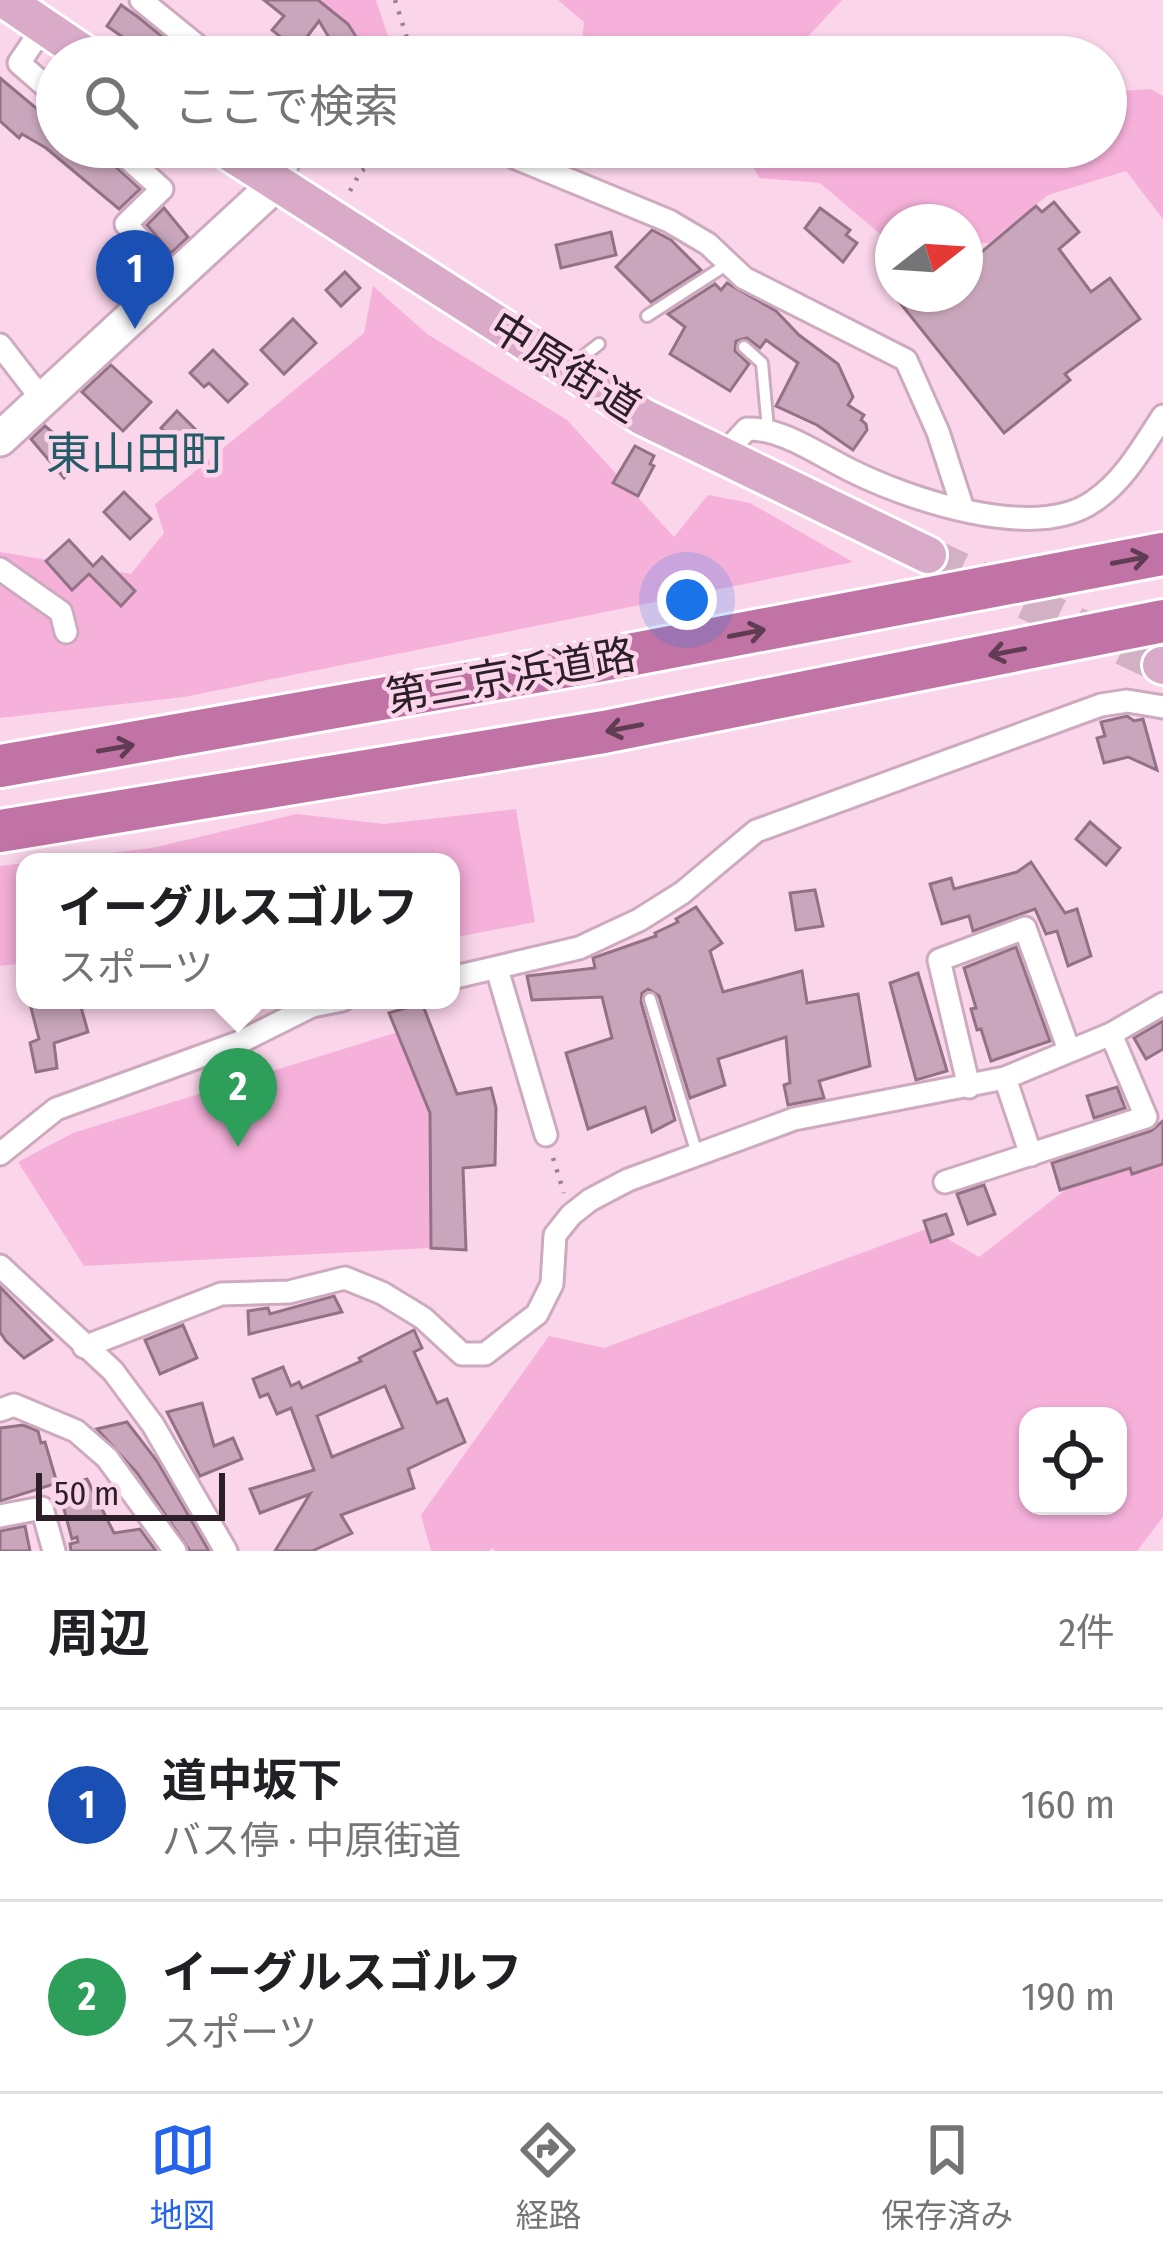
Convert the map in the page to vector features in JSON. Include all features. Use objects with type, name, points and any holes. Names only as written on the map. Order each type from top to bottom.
[{"type":"highway","name":"第三京浜道路","points":[[0,766],[1163,554]]},
{"type":"highway","name":"第三京浜道路","points":[[0,831],[604,732],[1163,621]]},
{"type":"main road","points":[[4,0],[59,36]]},
{"type":"main road","name":"中原街道","points":[[252,168],[643,416],[928,555]]},
{"type":"street","points":[[150,2],[188,36]]},
{"type":"street","points":[[37,36],[44,26]]},
{"type":"street","points":[[36,38],[19,63],[36,78]]},
{"type":"street","points":[[138,168],[162,189],[127,224],[172,277]]},
{"type":"street","points":[[0,440],[276,184],[285,168]]},
{"type":"street","points":[[540,168],[669,221],[708,244],[744,278],[906,360],[938,432],[963,509]]},
{"type":"street","points":[[0,346],[41,398]]},
{"type":"street","points":[[722,456],[747,429],[768,429],[869,480],[996,519],[1060,517],[1091,504],[1121,479],[1163,416]]},
{"type":"street","points":[[0,569],[61,612],[65,632]]},
{"type":"street","points":[[460,976],[579,947],[639,920],[682,893],[756,831],[1102,705],[1127,701],[1163,707]]},
{"type":"street","points":[[970,1087],[939,960],[1025,928],[1069,1050]]},
{"type":"street","points":[[497,969],[546,1135]]},
{"type":"street","points":[[84,1347],[221,1294],[289,1292],[346,1278],[423,1318],[461,1354],[485,1354],[537,1314],[552,1284],[555,1235],[571,1215],[628,1180],[794,1119],[1005,1078],[1111,1034],[1163,1004]]},
{"type":"street","points":[[0,1154],[56,1109],[240,1042],[306,1009]]},
{"type":"street","points":[[945,1182],[1146,1117],[1111,1034]]},
{"type":"street","points":[[1005,1078],[1031,1155]]},
{"type":"street","points":[[0,1266],[113,1371],[153,1425],[226,1551]]},
{"type":"street","points":[[0,1410],[14,1405],[76,1431],[107,1458],[175,1551]]},
{"type":"street","points":[[0,1516],[42,1508],[54,1551]]},
{"type":"lane","points":[[647,316],[728,263]]},
{"type":"lane","points":[[566,370],[598,344]]},
{"type":"lane","points":[[744,346],[761,363],[768,429]]},
{"type":"lane","points":[[650,999],[697,1154]]},
{"type":"path","points":[[395,0],[406,36]]},
{"type":"path","points":[[334,221],[361,171],[368,168]]},
{"type":"path","points":[[546,1135],[571,1215]]},
{"type":"shaded area","points":[[300,0],[376,0],[388,36],[336,36]]},
{"type":"shaded area","points":[[558,0],[842,0],[809,36],[582,36],[584,22]]},
{"type":"shaded area","points":[[1151,89],[1163,96],[1163,219],[1126,171],[1048,195],[983,243],[983,204],[875,204],[875,230],[820,183],[759,178],[754,168],[1127,168],[1127,91]]},
{"type":"shaded area","points":[[373,286],[427,334],[567,420],[674,537],[708,495],[750,503],[853,562],[184,697],[0,718],[0,552],[131,574],[164,533],[155,504],[364,333]]},
{"type":"shaded area","points":[[516,809],[535,922],[460,936],[460,853],[110,853],[152,848],[297,814],[384,824]]},
{"type":"shaded area","points":[[16,864],[16,964],[0,966],[0,866]]},
{"type":"shaded area","points":[[398,1032],[430,1113],[431,1248],[84,1266],[18,1162],[73,1133]]},
{"type":"shaded area","points":[[1105,1159],[1152,1169],[1163,1164],[1163,1517],[1137,1551],[431,1551],[421,1515],[549,1336],[604,1348],[929,1228],[979,1257]]},
{"type":"building","points":[[264,0],[318,0],[356,36],[328,36],[319,21],[308,36],[280,36],[272,30],[284,16]]},
{"type":"building","points":[[121,5],[161,36],[121,36],[107,26]]},
{"type":"building","points":[[0,78],[36,108],[36,142],[22,134],[19,138],[0,121]]},
{"type":"building","points":[[70,168],[117,168],[140,189],[119,209]]},
{"type":"building","points":[[1054,202],[1079,232],[1059,249],[1091,292],[1110,278],[1140,319],[1065,374],[1070,380],[1004,433],[907,312],[983,312],[983,251],[1036,206],[1042,212]]},
{"type":"building","points":[[164,208],[188,237],[171,253],[147,225]]},
{"type":"building","points":[[820,208],[850,230],[846,235],[857,243],[843,262],[805,228]]},
{"type":"building","points":[[652,230],[671,240],[701,270],[651,302],[616,267]]},
{"type":"building","points":[[611,232],[616,255],[561,268],[556,245]]},
{"type":"building","points":[[345,272],[360,288],[341,306],[326,290]]},
{"type":"building","points":[[727,283],[776,311],[838,364],[853,397],[848,405],[864,415],[861,420],[866,424],[853,450],[817,425],[776,406],[798,363],[766,340],[760,348],[747,338],[736,341],[735,351],[749,364],[730,391],[670,354],[685,327],[668,314],[715,284],[721,290]]},
{"type":"building","points":[[293,319],[316,343],[284,374],[261,350]]},
{"type":"building","points":[[213,350],[247,384],[228,402],[190,373]]},
{"type":"building","points":[[111,365],[151,402],[123,431],[82,392]]},
{"type":"building","points":[[177,411],[205,439],[188,455],[161,428]]},
{"type":"building","points":[[45,426],[83,458],[64,478],[31,439]]},
{"type":"building","points":[[635,446],[654,456],[650,464],[654,466],[638,496],[613,483]]},
{"type":"building","points":[[124,492],[151,519],[130,539],[104,512]]},
{"type":"building","points":[[69,540],[93,566],[102,557],[135,591],[121,606],[89,574],[72,590],[46,561]]},
{"type":"building","points":[[1127,716],[1134,721],[1143,719],[1157,770],[1128,757],[1104,763],[1097,738],[1105,736],[1101,722]]},
{"type":"building","points":[[1090,822],[1120,848],[1106,865],[1076,839]]},
{"type":"building","points":[[1031,862],[1065,913],[1077,909],[1091,956],[1068,966],[1057,931],[1046,934],[1035,909],[973,931],[969,916],[942,924],[930,884],[951,878],[954,889],[1017,872]]},
{"type":"building","points":[[815,890],[823,926],[796,930],[790,893]]},
{"type":"building","points":[[696,907],[722,943],[710,951],[723,992],[802,971],[807,1003],[858,994],[870,1066],[819,1081],[824,1098],[788,1105],[786,1037],[718,1059],[725,1085],[690,1098],[659,996],[648,989],[641,1002],[675,1120],[652,1132],[645,1107],[588,1129],[566,1053],[612,1038],[602,997],[532,1000],[527,976],[595,968],[593,958],[656,936]]},
{"type":"building","points":[[1016,947],[1050,1041],[991,1061],[981,1029],[977,1030],[964,968]]},
{"type":"building","points":[[918,973],[947,1071],[916,1080],[890,983]]},
{"type":"building","points":[[31,1009],[82,1009],[88,1032],[54,1043],[57,1068],[36,1072],[30,1043],[39,1039]]},
{"type":"building","points":[[424,1009],[457,1094],[491,1088],[496,1108],[495,1165],[463,1168],[466,1250],[431,1248],[430,1113],[389,1013]]},
{"type":"building","points":[[1163,1021],[1163,1049],[1146,1059],[1134,1038]]},
{"type":"building","points":[[1117,1087],[1125,1108],[1094,1118],[1087,1096]]},
{"type":"building","points":[[1163,1121],[1163,1164],[1132,1174],[1130,1168],[1060,1190],[1052,1163],[1151,1131]]},
{"type":"building","points":[[984,1185],[995,1214],[968,1224],[957,1194]]},
{"type":"building","points":[[946,1214],[953,1234],[931,1242],[924,1221]]},
{"type":"building","points":[[0,1287],[52,1340],[24,1358],[0,1332]]},
{"type":"building","points":[[334,1296],[342,1312],[249,1334],[248,1311],[268,1308],[270,1314]]},
{"type":"building","points":[[183,1325],[197,1358],[160,1374],[145,1340]]},
{"type":"building","points":[[414,1330],[422,1348],[414,1352],[437,1403],[447,1399],[465,1442],[408,1469],[414,1488],[341,1515],[352,1533],[312,1551],[275,1551],[310,1494],[260,1513],[250,1489],[314,1470],[291,1408],[277,1414],[268,1394],[260,1397],[253,1379],[283,1367],[291,1386],[299,1382],[302,1388],[361,1361],[359,1358]],"holes":[[[385,1386],[403,1428],[332,1457],[317,1416]]]},
{"type":"building","points":[[202,1403],[214,1446],[233,1438],[242,1459],[200,1476],[167,1412]]},
{"type":"building","points":[[127,1422],[157,1461],[209,1551],[190,1551],[137,1473],[97,1429]]},
{"type":"building","points":[[23,1425],[38,1431],[41,1443],[45,1442],[57,1483],[0,1501],[0,1428]]},
{"type":"building","points":[[87,1479],[114,1533],[140,1529],[156,1551],[71,1551],[70,1544],[78,1542],[77,1537],[72,1539],[58,1487]]},
{"type":"building","points":[[25,1526],[30,1551],[0,1551],[0,1531]]},
{"type":"tunnel","points":[[928,555],[1161,665]]},
{"type":"place","name":"道中坂下","points":[[135,329]]},
{"type":"place","name":"イーグルスゴルフ","points":[[238,1147]]},
{"type":"district","name":"東山田町","points":[[136,454]]}]
